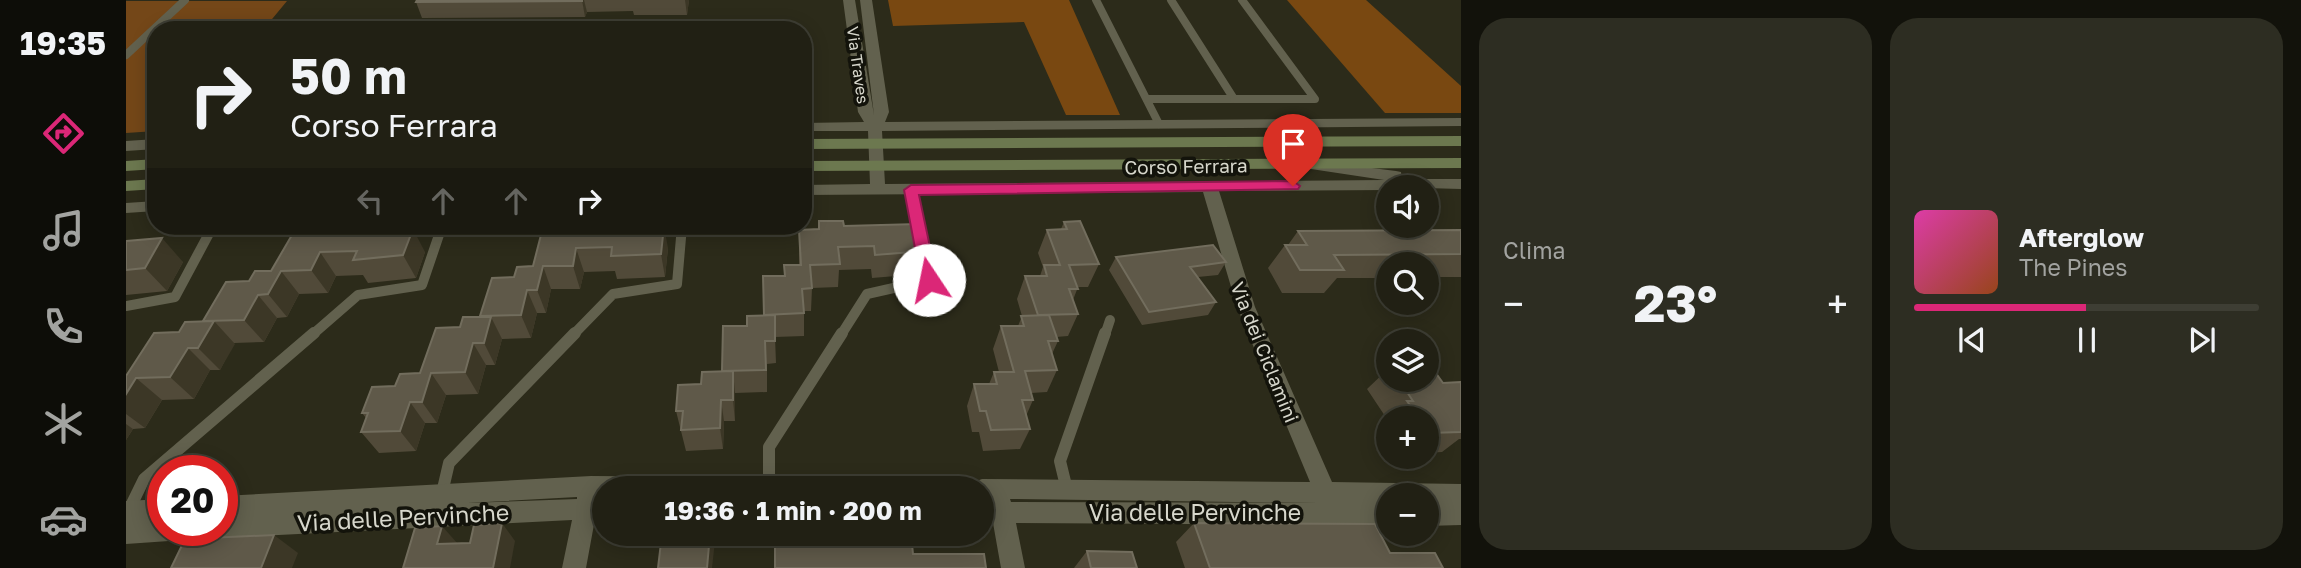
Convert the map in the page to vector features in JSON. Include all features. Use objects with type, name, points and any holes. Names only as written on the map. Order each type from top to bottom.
[{"type":"main road","name":"Corso Ferrara","points":[[812,144],[1461,141]]},
{"type":"main road","name":"Corso Ferrara","points":[[812,166],[1461,163]]},
{"type":"main road","points":[[126,166],[147,165]]},
{"type":"main road","points":[[126,186],[147,185]]},
{"type":"street","name":"Via Traves","points":[[849,0],[865,112],[875,128]]},
{"type":"street","name":"Via Traves","points":[[866,0],[881,112],[875,128],[878,190]]},
{"type":"street","name":"Corso Ferrara","points":[[812,127],[1461,122]]},
{"type":"street","name":"Corso Ferrara","points":[[1118,125],[1259,142]]},
{"type":"street","points":[[126,146],[147,145]]},
{"type":"street","name":"Corso Ferrara","points":[[1299,164],[1461,184]]},
{"type":"street","name":"Corso Ferrara","points":[[812,190],[1461,184]]},
{"type":"street","name":"Via dei Ciclamini","points":[[1210,187],[1231,269],[1248,318],[1331,503]]},
{"type":"street","points":[[126,208],[147,207]]},
{"type":"street","name":"Via delle Pervinche","points":[[994,489],[1376,504]]},
{"type":"street","name":"Via delle Pervinche","points":[[238,505],[442,493],[592,501]]},
{"type":"street","name":"Via delle Pervinche","points":[[1439,501],[1461,494]]},
{"type":"street","name":"Via delle Pervinche","points":[[238,526],[592,501]]},
{"type":"street","name":"Via delle Pervinche","points":[[994,512],[1331,503],[1376,512]]},
{"type":"street","points":[[574,568],[592,505]]},
{"type":"street","name":"Via delle Pervinche","points":[[1439,509],[1461,514]]},
{"type":"street","points":[[127,519],[147,513]]},
{"type":"street","name":"Via delle Pervinche","points":[[994,517],[1013,568]]},
{"type":"street","points":[[127,519],[147,524]]},
{"type":"lane","points":[[162,21],[185,0]]},
{"type":"lane","points":[[1097,0],[1160,124]]},
{"type":"lane","points":[[1171,0],[1234,99]]},
{"type":"lane","points":[[1147,99],[1315,99],[1242,0]]},
{"type":"lane","points":[[126,55],[147,35]]},
{"type":"lane","points":[[769,476],[769,447],[867,294],[921,284],[929,280],[911,190]]},
{"type":"lane","points":[[126,306],[174,297],[208,235]]},
{"type":"lane","points":[[127,519],[144,480],[358,295],[422,285],[439,235]]},
{"type":"lane","name":"Via delle Pervinche","points":[[442,493],[449,463],[613,294],[677,284],[681,235]]},
{"type":"lane","name":"Via delle Pervinche","points":[[1067,490],[1060,461],[1111,320]]},
{"type":"shaded area","points":[[888,0],[1069,0],[1120,115],[1066,115],[1024,22],[893,26]]},
{"type":"shaded area","points":[[1287,0],[1366,0],[1461,86],[1461,113],[1385,113]]},
{"type":"shaded area","points":[[126,1],[287,1],[270,21],[147,21],[147,132],[126,133]]},
{"type":"building","points":[[582,0],[582,1],[416,2]]},
{"type":"building","points":[[819,221],[843,221],[844,226],[918,224],[924,251],[875,255],[874,246],[838,247],[840,264],[810,265],[812,288],[802,289],[804,313],[764,315],[763,276],[785,276],[784,265],[801,265],[799,235],[812,235],[812,229],[819,229]]},
{"type":"building","points":[[1080,221],[1099,264],[1069,265],[1078,289],[1069,289],[1078,314],[1038,315],[1025,276],[1047,276],[1044,265],[1060,265],[1047,230],[1067,229],[1064,222]]},
{"type":"building","points":[[1439,230],[1461,230],[1461,254],[1376,252],[1376,255],[1334,255],[1344,270],[1300,270],[1285,245],[1307,245],[1298,231],[1376,231],[1376,238],[1439,238]]},
{"type":"building","points":[[292,235],[411,235],[403,255],[353,260],[357,251],[320,252],[311,270],[281,271],[268,294],[258,295],[244,320],[203,321],[226,282],[249,281],[255,271],[271,271]]},
{"type":"building","points":[[541,235],[663,235],[661,254],[611,256],[612,247],[576,248],[573,266],[543,266],[537,290],[527,290],[521,315],[480,316],[492,278],[514,277],[517,267],[533,266]]},
{"type":"building","points":[[162,238],[145,268],[126,270],[126,241]]},
{"type":"building","points":[[1213,245],[1226,262],[1190,267],[1216,302],[1149,312],[1116,257]]},
{"type":"building","points":[[775,315],[775,341],[765,341],[766,370],[722,371],[723,326],[747,326],[747,316]]},
{"type":"building","points":[[1049,315],[1058,341],[1048,341],[1057,370],[1025,371],[1033,400],[1022,400],[1030,429],[991,430],[986,411],[980,411],[974,384],[997,384],[994,372],[1014,372],[1001,326],[1024,326],[1021,316]]},
{"type":"building","points":[[463,317],[491,317],[484,343],[473,343],[465,372],[431,373],[422,402],[410,402],[400,431],[361,432],[368,413],[362,413],[372,387],[395,386],[400,374],[420,373],[436,328],[460,327]]},
{"type":"building","points":[[214,321],[198,348],[188,348],[170,377],[136,378],[126,394],[126,376],[154,333],[179,332],[185,322]]},
{"type":"building","points":[[733,371],[733,400],[721,400],[720,428],[681,430],[683,411],[676,411],[678,385],[701,384],[702,372]]},
{"type":"building","points":[[1439,377],[1443,383],[1461,382],[1461,432],[1439,433],[1439,406],[1411,406],[1407,401],[1413,401],[1407,392],[1439,392]]},
{"type":"building","points":[[502,523],[493,568],[403,568],[415,528],[442,526],[437,544],[470,543],[474,525]]},
{"type":"building","points":[[1194,523],[1375,524],[1376,546],[1386,546],[1390,553],[1435,553],[1443,568],[1210,568]]},
{"type":"building","points":[[274,535],[261,568],[171,568],[182,546],[238,546],[238,537]]},
{"type":"building","points":[[661,546],[709,546],[707,568],[658,568]]},
{"type":"building","points":[[775,546],[912,546],[913,554],[984,554],[986,568],[775,568]]},
{"type":"building","points":[[1087,551],[1132,552],[1137,568],[1091,568]]},
{"type":"route","points":[[929,280],[911,190],[1293,186]]}]
